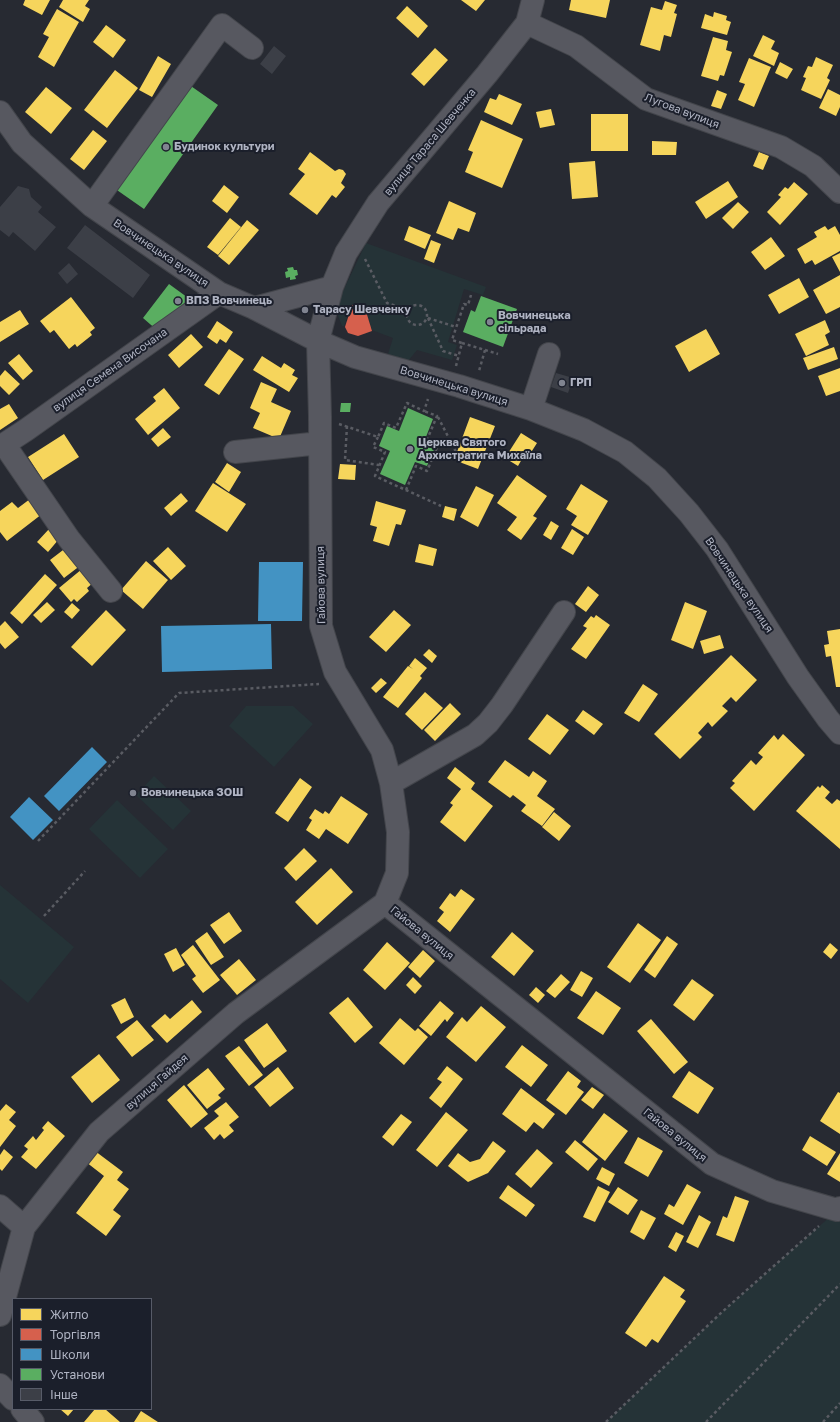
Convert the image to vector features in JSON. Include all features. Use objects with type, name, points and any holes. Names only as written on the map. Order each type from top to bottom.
[{"type":"street","name":"вулиця Тараса Шевченка","points":[[318,341],[332,287],[346,253],[378,203],[488,74],[527,23],[533,0]]},
{"type":"street","name":"Лугова вулиця","points":[[527,23],[576,46],[646,99],[781,147],[813,166],[840,192]]},
{"type":"street","points":[[92,206],[222,25],[252,48]]},
{"type":"street","name":"Вовчинецька вулиця","points":[[0,112],[22,143],[92,206],[220,292],[318,341],[355,357],[436,379],[531,409],[584,430],[625,452],[657,478],[717,548],[798,677],[840,733]]},
{"type":"street","points":[[254,308],[332,287]]},
{"type":"street","name":"вулиця Семена Височана","points":[[2,445],[26,430],[220,292]]},
{"type":"street","name":"Гайова вулиця","points":[[318,341],[321,626],[336,672],[382,750],[391,783],[398,832],[397,873],[385,903],[712,1164],[772,1191],[838,1209]]},
{"type":"street","points":[[531,409],[549,354]]},
{"type":"street","points":[[235,452],[320,443]]},
{"type":"street","points":[[2,445],[69,539],[111,591]]},
{"type":"street","points":[[391,783],[475,735],[488,723],[502,705],[564,612]]},
{"type":"street","name":"вулиця Гайдея","points":[[0,1315],[24,1227],[99,1132],[236,1013],[385,903]]},
{"type":"street","points":[[0,1206],[24,1227]]},
{"type":"street","points":[[0,1385],[12,1398]]},
{"type":"street","points":[[23,1410],[33,1422]]},
{"type":"path","points":[[356,239],[387,303],[408,310]]},
{"type":"path","points":[[472,295],[468,306],[464,304],[452,340],[498,354]]},
{"type":"path","points":[[428,318],[420,325],[414,324],[407,317],[408,310],[416,304],[423,305],[427,311],[428,318],[442,351],[459,356]]},
{"type":"path","points":[[428,318],[456,326]]},
{"type":"path","points":[[462,343],[456,366],[466,388]]},
{"type":"path","points":[[466,388],[485,350]]},
{"type":"path","points":[[424,410],[436,379]]},
{"type":"path","points":[[441,506],[375,476],[385,452],[373,447],[384,423],[396,428],[407,403],[437,416],[456,452]]},
{"type":"path","points":[[406,490],[416,466],[428,470],[438,445],[427,440],[437,416]]},
{"type":"path","points":[[320,417],[378,437]]},
{"type":"path","points":[[347,426],[345,460],[379,465]]},
{"type":"path","points":[[38,840],[179,693],[320,684],[336,672]]},
{"type":"path","points":[[44,916],[85,871]]},
{"type":"path","points":[[606,1422],[722,1312],[838,1209]]},
{"type":"path","points":[[706,1422],[840,1284]]},
{"type":"path","points":[[823,1422],[840,1403]]},
{"type":"shaded area","points":[[366,243],[486,287],[483,295],[464,289],[448,342],[457,345],[452,360],[417,350],[408,361],[388,354],[393,338],[372,330],[365,308],[352,304],[344,326],[342,326],[335,308]]},
{"type":"shaded area","points":[[246,706],[293,706],[313,724],[274,767],[229,726]]},
{"type":"shaded area","points":[[154,776],[191,811],[173,830],[136,795]]},
{"type":"shaded area","points":[[117,800],[168,849],[140,878],[89,829]]},
{"type":"shaded area","points":[[0,885],[74,947],[28,1003],[0,979]]},
{"type":"shaded area","points":[[840,1208],[840,1422],[606,1422],[722,1312]]},
{"type":"building: Житло","points":[[25,0],[50,0],[42,15],[23,5]]},
{"type":"building: Житло","points":[[63,0],[89,0],[85,6],[90,9],[83,22],[59,7]]},
{"type":"building: Житло","points":[[461,0],[485,0],[476,11]]},
{"type":"building: Житло","points":[[571,0],[610,0],[606,18],[569,10]]},
{"type":"building: Житло","points":[[665,1],[677,5],[674,13],[677,14],[671,37],[664,35],[660,51],[640,45],[651,7],[662,10]]},
{"type":"building: Житло","points":[[407,6],[428,26],[418,38],[396,18]]},
{"type":"building: Житло","points":[[57,9],[79,22],[54,67],[38,57],[49,37],[43,34]]},
{"type":"building: Житло","points":[[714,12],[727,16],[726,20],[731,22],[727,35],[701,28],[705,14],[713,17]]},
{"type":"building: Житло","points":[[106,25],[126,40],[113,58],[93,42]]},
{"type":"building: Житло","points":[[763,35],[775,41],[771,49],[779,53],[774,66],[753,56]]},
{"type":"building: Житло","points":[[713,37],[728,41],[726,50],[732,52],[724,76],[720,75],[718,81],[701,76]]},
{"type":"building: Житло","points":[[435,48],[448,60],[424,86],[411,74]]},
{"type":"building: Житло","points":[[158,56],[171,64],[152,97],[139,90]]},
{"type":"building: Житло","points":[[816,57],[833,65],[827,78],[830,80],[821,99],[801,90],[806,78],[803,77],[808,66],[812,67]]},
{"type":"building: Житло","points":[[749,58],[771,67],[754,107],[738,100],[745,84],[739,82]]},
{"type":"building: Житло","points":[[780,62],[793,69],[787,79],[775,73]]},
{"type":"building: Житло","points":[[115,70],[138,88],[107,128],[84,110]]},
{"type":"building: Житло","points":[[46,87],[72,108],[51,134],[25,112]]},
{"type":"building: Житло","points":[[828,89],[840,95],[840,107],[836,116],[819,108]]},
{"type":"building: Житло","points":[[717,90],[727,94],[721,109],[711,106]]},
{"type":"building: Житло","points":[[499,94],[522,104],[512,125],[484,112],[490,98],[496,100]]},
{"type":"building: Житло","points":[[551,109],[555,125],[540,128],[536,112]]},
{"type":"building: Житло","points":[[591,114],[628,114],[628,151],[591,151]]},
{"type":"building: Житло","points":[[481,120],[523,139],[502,188],[465,172],[473,152],[468,150]]},
{"type":"building: Житло","points":[[93,130],[107,141],[84,170],[70,159]]},
{"type":"building: Житло","points":[[652,141],[677,142],[676,155],[652,155]]},
{"type":"building: Житло","points":[[310,152],[335,171],[339,169],[343,170],[346,174],[341,183],[345,187],[336,198],[332,195],[317,215],[289,194],[305,174],[298,169]]},
{"type":"building: Житло","points":[[759,152],[769,156],[763,170],[753,166]]},
{"type":"building: Житло","points":[[595,161],[598,197],[572,199],[569,163]]},
{"type":"building: Житло","points":[[728,181],[738,197],[706,219],[695,202]]},
{"type":"building: Житло","points":[[794,182],[808,194],[780,225],[767,212],[781,197],[778,195],[785,187],[788,189]]},
{"type":"building: Житло","points":[[224,185],[239,197],[227,213],[212,201]]},
{"type":"building: Житло","points":[[449,201],[476,213],[469,232],[458,228],[453,240],[436,233]]},
{"type":"building: Житло","points":[[738,202],[749,212],[733,229],[722,218]]},
{"type":"building: Житло","points":[[230,218],[241,227],[218,255],[207,247]]},
{"type":"building: Житло","points":[[247,220],[259,230],[229,265],[218,256]]},
{"type":"building: Житло","points":[[409,226],[431,235],[425,249],[404,240]]},
{"type":"building: Житло","points":[[825,226],[828,230],[835,226],[840,235],[840,251],[815,265],[812,260],[805,264],[797,249],[817,237],[814,232]]},
{"type":"building: Житло","points":[[771,237],[785,256],[765,270],[751,252]]},
{"type":"building: Житло","points":[[431,240],[441,244],[434,263],[424,259]]},
{"type":"building: Житло","points":[[840,253],[840,272],[832,257]]},
{"type":"building: Житло","points":[[840,275],[840,307],[826,314],[813,290]]},
{"type":"building: Житло","points":[[799,278],[809,297],[779,314],[768,295]]},
{"type":"building: Житло","points":[[71,297],[95,328],[90,332],[92,335],[77,347],[75,344],[69,349],[54,330],[50,333],[40,321]]},
{"type":"building: Житло","points":[[20,310],[29,324],[0,342],[0,322]]},
{"type":"building: Житло","points":[[825,320],[830,332],[825,335],[829,345],[806,356],[795,334]]},
{"type":"building: Житло","points":[[217,321],[233,332],[226,343],[220,339],[217,344],[207,337]]},
{"type":"building: Житло","points":[[706,329],[720,354],[689,372],[675,346]]},
{"type":"building: Житло","points":[[191,334],[203,347],[179,368],[168,355]]},
{"type":"building: Житло","points":[[834,347],[838,359],[808,370],[803,358]]},
{"type":"building: Житло","points":[[229,349],[244,359],[219,395],[204,385]]},
{"type":"building: Житло","points":[[19,354],[33,371],[23,380],[8,363]]},
{"type":"building: Житло","points":[[262,356],[281,368],[284,363],[295,370],[292,375],[298,378],[289,392],[253,370]]},
{"type":"building: Житло","points":[[840,368],[840,391],[826,396],[818,376]]},
{"type":"building: Житло","points":[[5,370],[20,384],[9,395],[0,386],[0,376]]},
{"type":"building: Житло","points":[[261,382],[277,389],[271,402],[291,411],[279,439],[253,428],[260,413],[250,408]]},
{"type":"building: Житло","points":[[164,388],[180,408],[148,435],[135,419],[156,401],[153,397]]},
{"type":"building: Житло","points":[[9,404],[18,418],[0,430],[0,409]]},
{"type":"building: Житло","points":[[470,417],[495,426],[478,469],[454,460]]},
{"type":"building: Житло","points":[[163,428],[171,437],[158,447],[151,439]]},
{"type":"building: Житло","points":[[521,433],[537,443],[530,454],[526,452],[518,466],[505,458]]},
{"type":"building: Житло","points":[[64,434],[79,457],[43,480],[28,457]]},
{"type":"building: Житло","points":[[227,463],[241,472],[229,492],[215,482]]},
{"type":"building: Житло","points":[[340,464],[356,465],[355,480],[338,479]]},
{"type":"building: Житло","points":[[517,475],[547,496],[533,516],[537,518],[521,540],[507,530],[517,517],[497,503]]},
{"type":"building: Житло","points":[[213,483],[246,504],[227,532],[195,511]]},
{"type":"building: Житло","points":[[581,484],[608,501],[588,535],[571,525],[577,516],[566,509]]},
{"type":"building: Житло","points":[[476,486],[494,495],[478,527],[460,517]]},
{"type":"building: Житло","points":[[181,493],[188,501],[171,516],[164,508]]},
{"type":"building: Житло","points":[[30,499],[42,514],[7,541],[0,532],[0,511],[12,502],[18,508]]},
{"type":"building: Житло","points":[[376,501],[406,510],[401,525],[396,524],[389,546],[373,541],[377,527],[370,525]]},
{"type":"building: Житло","points":[[445,506],[457,509],[454,521],[442,517]]},
{"type":"building: Житло","points":[[551,521],[559,526],[551,540],[543,535]]},
{"type":"building: Житло","points":[[49,529],[59,539],[48,552],[37,542]]},
{"type":"building: Житло","points":[[572,529],[584,537],[573,555],[561,548]]},
{"type":"building: Житло","points":[[419,544],[437,549],[433,566],[415,562]]},
{"type":"building: Житло","points":[[67,547],[81,565],[64,578],[50,560]]},
{"type":"building: Житло","points":[[168,547],[186,566],[171,580],[153,561]]},
{"type":"building: Житло","points":[[146,561],[168,580],[143,609],[121,590]]},
{"type":"building: Житло","points":[[82,569],[94,582],[87,588],[89,591],[77,602],[74,599],[71,602],[59,588]]},
{"type":"building: Житло","points":[[45,574],[57,585],[22,624],[10,613]]},
{"type":"building: Житло","points":[[588,586],[599,595],[586,612],[575,604]]},
{"type":"building: Житло","points":[[47,602],[55,610],[41,623],[33,615]]},
{"type":"building: Житло","points":[[685,602],[707,611],[693,649],[671,640]]},
{"type":"building: Житло","points":[[72,603],[80,610],[72,619],[64,612]]},
{"type":"building: Житло","points":[[106,610],[126,630],[92,666],[71,647]]},
{"type":"building: Житло","points":[[394,610],[411,625],[386,652],[369,637]]},
{"type":"building: Житло","points":[[596,615],[610,625],[586,659],[571,649],[587,628],[583,626],[591,616],[594,618]]},
{"type":"building: Житло","points":[[5,621],[19,637],[5,649],[0,643],[0,626]]},
{"type":"building: Житло","points":[[840,629],[840,687],[836,687],[831,656],[826,657],[824,645],[829,644],[827,631]]},
{"type":"building: Житло","points":[[720,635],[724,648],[704,654],[700,641]]},
{"type":"building: Житло","points":[[429,649],[437,656],[432,663],[423,655]]},
{"type":"building: Житло","points":[[731,655],[757,680],[736,702],[731,697],[722,706],[728,711],[712,727],[708,722],[698,733],[702,737],[680,759],[654,734]]},
{"type":"building: Житло","points":[[415,658],[427,668],[420,676],[422,678],[398,708],[383,697],[408,666],[413,669],[409,666]]},
{"type":"building: Житло","points":[[381,678],[387,683],[376,693],[371,688]]},
{"type":"building: Житло","points":[[643,684],[658,694],[639,722],[624,713]]},
{"type":"building: Житло","points":[[425,692],[443,708],[422,730],[405,714]]},
{"type":"building: Житло","points":[[450,703],[461,714],[435,741],[424,730]]},
{"type":"building: Житло","points":[[583,710],[603,724],[594,735],[575,721]]},
{"type":"building: Житло","points":[[547,714],[569,730],[550,755],[528,739]]},
{"type":"building: Житло","points":[[783,734],[805,755],[754,811],[730,788],[735,783],[732,781],[751,760],[756,765],[763,757],[758,753],[774,735],[778,740]]},
{"type":"building: Житло","points":[[505,760],[529,777],[533,771],[547,781],[537,796],[555,809],[542,826],[521,811],[526,805],[513,795],[510,798],[488,782]]},
{"type":"building: Житло","points":[[455,767],[475,783],[471,789],[493,806],[465,842],[440,822],[453,805],[450,803],[461,789],[447,778]]},
{"type":"building: Житло","points":[[300,778],[312,787],[288,822],[275,813]]},
{"type":"building: Житло","points":[[822,785],[830,792],[825,798],[832,804],[837,799],[840,801],[840,849],[796,811],[818,786],[820,788]]},
{"type":"building: Житло","points":[[341,796],[368,814],[348,844],[326,829],[319,839],[306,830],[312,820],[309,818],[315,809],[323,814],[325,811],[329,814]]},
{"type":"building: Житло","points":[[554,812],[571,826],[559,841],[542,827]]},
{"type":"building: Житло","points":[[304,848],[317,861],[296,881],[284,868]]},
{"type":"building: Житло","points":[[331,868],[353,892],[317,925],[295,902]]},
{"type":"building: Житло","points":[[461,889],[475,899],[450,932],[437,921],[444,912],[439,908],[450,893],[455,897]]},
{"type":"building: Житло","points":[[229,912],[242,931],[224,944],[210,925]]},
{"type":"building: Житло","points":[[638,923],[661,940],[630,983],[607,967]]},
{"type":"building: Житло","points":[[207,932],[224,957],[211,965],[195,941]]},
{"type":"building: Житло","points":[[512,932],[534,951],[514,976],[491,957]]},
{"type":"building: Житло","points":[[667,936],[678,944],[655,978],[644,970]]},
{"type":"building: Житло","points":[[387,942],[410,963],[385,990],[363,970]]},
{"type":"building: Житло","points":[[830,943],[838,950],[831,959],[823,952]]},
{"type":"building: Житло","points":[[193,945],[220,980],[203,993],[192,979],[196,976],[181,955]]},
{"type":"building: Житло","points":[[176,948],[185,965],[173,972],[164,954]]},
{"type":"building: Житло","points":[[423,950],[435,961],[420,978],[408,967]]},
{"type":"building: Житло","points":[[239,959],[256,980],[237,995],[220,975]]},
{"type":"building: Житло","points":[[581,971],[593,978],[582,997],[570,990]]},
{"type":"building: Житло","points":[[561,974],[570,982],[555,998],[546,991]]},
{"type":"building: Житло","points":[[413,977],[422,986],[415,994],[406,985]]},
{"type":"building: Житло","points":[[692,979],[714,995],[694,1021],[673,1005]]},
{"type":"building: Житло","points":[[536,987],[545,995],[538,1003],[529,995]]},
{"type":"building: Житло","points":[[596,991],[621,1008],[603,1035],[577,1018]]},
{"type":"building: Житло","points":[[348,997],[373,1027],[355,1043],[329,1013]]},
{"type":"building: Житло","points":[[125,998],[134,1017],[121,1024],[111,1005]]},
{"type":"building: Житло","points":[[192,1000],[202,1012],[167,1043],[151,1026],[165,1014],[170,1019]]},
{"type":"building: Житло","points":[[440,1001],[454,1013],[447,1022],[445,1019],[431,1036],[419,1026]]},
{"type":"building: Житло","points":[[481,1006],[506,1027],[476,1062],[446,1037],[462,1017],[467,1022]]},
{"type":"building: Житло","points":[[400,1018],[415,1031],[418,1028],[428,1037],[404,1065],[379,1043]]},
{"type":"building: Житло","points":[[651,1019],[688,1062],[674,1074],[637,1031]]},
{"type":"building: Житло","points":[[137,1020],[154,1040],[132,1057],[116,1037]]},
{"type":"building: Житло","points":[[267,1023],[287,1051],[264,1068],[244,1040]]},
{"type":"building: Житло","points":[[522,1045],[548,1065],[531,1087],[505,1067]]},
{"type":"building: Житло","points":[[239,1046],[263,1075],[249,1086],[225,1056]]},
{"type":"building: Житло","points":[[99,1054],[120,1080],[92,1103],[71,1077]]},
{"type":"building: Житло","points":[[447,1066],[463,1079],[441,1108],[429,1098],[442,1082],[437,1079]]},
{"type":"building: Житло","points":[[278,1067],[294,1088],[270,1107],[254,1087]]},
{"type":"building: Житло","points":[[208,1068],[225,1089],[218,1095],[221,1098],[207,1109],[187,1085]]},
{"type":"building: Житло","points":[[568,1071],[581,1081],[577,1087],[584,1092],[566,1115],[546,1100]]},
{"type":"building: Житло","points":[[689,1071],[714,1088],[698,1114],[672,1097]]},
{"type":"building: Житло","points":[[184,1085],[208,1114],[191,1128],[167,1100]]},
{"type":"building: Житло","points":[[592,1087],[604,1095],[593,1109],[581,1100]]},
{"type":"building: Житло","points":[[521,1088],[555,1114],[543,1129],[534,1122],[526,1132],[502,1114]]},
{"type":"building: Житло","points":[[838,1092],[840,1093],[840,1134],[820,1121]]},
{"type":"building: Житло","points":[[226,1102],[239,1117],[229,1125],[234,1131],[224,1139],[220,1134],[214,1140],[204,1128],[219,1116],[214,1111]]},
{"type":"building: Житло","points":[[6,1104],[16,1112],[9,1120],[16,1126],[0,1147],[0,1111]]},
{"type":"building: Житло","points":[[446,1112],[468,1130],[437,1167],[416,1150]]},
{"type":"building: Житло","points":[[604,1113],[628,1131],[605,1161],[582,1142]]},
{"type":"building: Житло","points":[[401,1114],[412,1122],[393,1146],[382,1137]]},
{"type":"building: Житло","points":[[48,1121],[65,1136],[36,1169],[21,1157],[28,1149],[24,1146],[33,1136],[36,1140],[44,1130],[42,1128]]},
{"type":"building: Житло","points":[[810,1136],[836,1152],[827,1166],[802,1150]]},
{"type":"building: Житло","points":[[638,1137],[663,1151],[648,1177],[624,1163]]},
{"type":"building: Житло","points":[[575,1140],[598,1159],[588,1171],[565,1152]]},
{"type":"building: Житло","points":[[493,1141],[506,1151],[488,1173],[468,1182],[448,1166],[458,1153],[470,1162],[480,1159]]},
{"type":"building: Житло","points":[[4,1149],[13,1157],[2,1171],[0,1169],[0,1155]]},
{"type":"building: Житло","points":[[537,1149],[553,1163],[531,1188],[515,1174]]},
{"type":"building: Житло","points":[[95,1151],[123,1172],[117,1180],[129,1189],[113,1210],[121,1216],[106,1236],[76,1213],[104,1176],[86,1162]]},
{"type":"building: Житло","points":[[840,1153],[840,1182],[827,1174]]},
{"type":"building: Житло","points":[[602,1167],[615,1174],[609,1186],[596,1179]]},
{"type":"building: Житло","points":[[687,1184],[701,1192],[683,1225],[664,1214],[669,1204],[674,1207]]},
{"type":"building: Житло","points":[[508,1185],[535,1205],[526,1217],[499,1198]]},
{"type":"building: Житло","points":[[598,1186],[610,1192],[595,1222],[583,1217]]},
{"type":"building: Житло","points":[[618,1187],[638,1200],[628,1215],[608,1202]]},
{"type":"building: Житло","points":[[735,1196],[749,1201],[734,1242],[716,1235],[723,1216],[727,1218]]},
{"type":"building: Житло","points":[[641,1210],[656,1218],[644,1240],[630,1232]]},
{"type":"building: Житло","points":[[699,1215],[711,1222],[698,1248],[686,1242]]},
{"type":"building: Житло","points":[[676,1232],[684,1236],[676,1252],[668,1247]]},
{"type":"building: Житло","points":[[664,1276],[685,1290],[680,1297],[686,1301],[658,1343],[652,1339],[646,1347],[625,1333]]},
{"type":"building: Житло","points":[[61,1410],[73,1410],[68,1416]]},
{"type":"building: Житло","points":[[94,1410],[106,1410],[120,1422],[84,1422]]},
{"type":"building: Житло","points":[[141,1411],[158,1422],[134,1422]]},
{"type":"building: Торгівля","points":[[352,305],[365,308],[372,331],[358,336],[348,333],[345,327]]},
{"type":"building: Школи","points":[[259,562],[303,562],[302,621],[258,621]]},
{"type":"building: Школи","points":[[271,624],[272,669],[162,672],[161,626]]},
{"type":"building: Школи","points":[[92,747],[107,762],[59,811],[44,796]]},
{"type":"building: Школи","points":[[29,797],[53,820],[33,840],[10,817]]},
{"type":"building: Установи","name":"Будинок культури","points":[[188,84],[218,105],[144,209],[114,188]]},
{"type":"building: Установи","points":[[293,267],[294,270],[297,270],[298,275],[295,276],[296,279],[290,280],[290,277],[286,278],[285,272],[288,271],[287,268]]},
{"type":"building: Установи","points":[[169,284],[191,300],[178,317],[172,313],[158,331],[143,318]]},
{"type":"building: Установи","name":"Вовчинецька сільрада","points":[[481,296],[517,309],[503,347],[463,332],[471,310],[475,312]]},
{"type":"building: Установи","points":[[341,403],[351,403],[350,412],[340,412]]},
{"type":"building: Установи","name":"Церква Святого Архистратига Михаїла","points":[[408,408],[433,419],[424,442],[435,447],[427,466],[415,462],[405,485],[380,474],[390,451],[379,446],[387,426],[399,431]]},
{"type":"building: Інше","points":[[274,46],[286,56],[272,74],[260,64]]},
{"type":"building: Інше","points":[[18,186],[29,189],[31,197],[42,207],[38,212],[56,227],[35,251],[13,232],[9,237],[0,230],[0,207]]},
{"type":"building: Інше","points":[[85,225],[150,275],[133,298],[67,248]]},
{"type":"building: Інше","points":[[69,263],[78,274],[67,284],[58,273]]},
{"type":"building: Інше","name":"ГРП","points":[[556,373],[573,378],[568,393],[551,387]]},
{"type":"place","name":"Будинок культури","points":[[166,147]]},
{"type":"place","name":"ВПЗ Вовчинець","points":[[178,301]]},
{"type":"place","name":"Тарасу Шевченку","points":[[305,310]]},
{"type":"place","name":"Вовчинецька сільрада","points":[[490,322]]},
{"type":"place","name":"ГРП","points":[[562,383]]},
{"type":"place","name":"Церква Святого Архистратига Михаїла","points":[[410,449]]},
{"type":"place","name":"Вовчинецька ЗОШ","points":[[133,793]]}]
